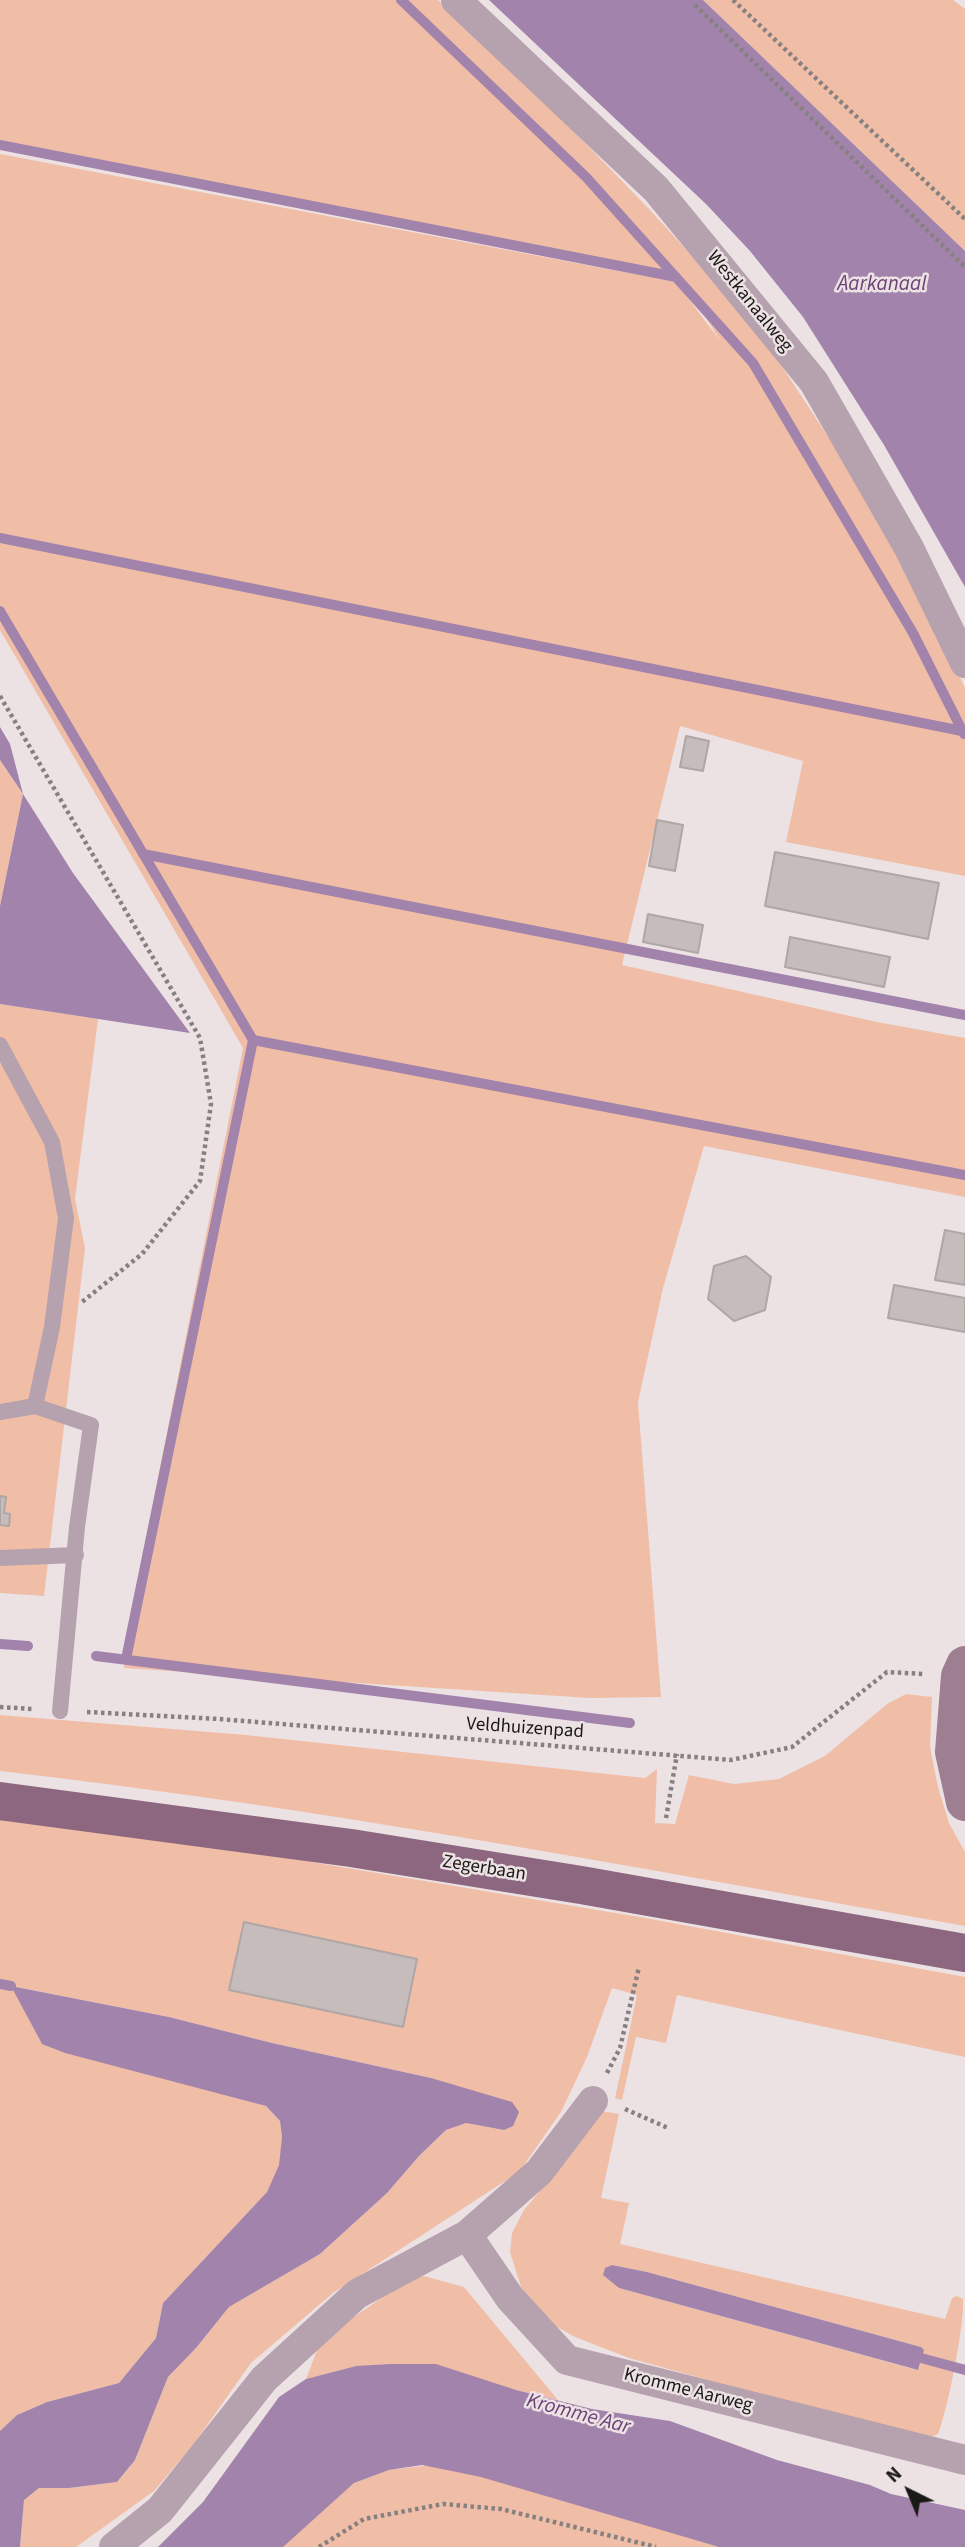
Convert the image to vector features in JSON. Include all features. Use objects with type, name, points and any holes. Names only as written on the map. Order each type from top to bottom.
[{"type":"main road","name":"Zegerbaan","points":[[0,1801],[365,1850],[965,1952]]},
{"type":"street","name":"Westkanaalweg","points":[[456,0],[656,189],[814,382],[909,548],[965,663]]},
{"type":"street","points":[[962,1671],[954,1752],[965,1802]]},
{"type":"street","points":[[114,2547],[160,2510],[264,2379],[357,2294],[467,2235],[539,2172],[593,2101]]},
{"type":"street","name":"Kromme Aarweg","points":[[467,2235],[510,2298],[567,2360],[965,2460]]},
{"type":"lane","points":[[0,1045],[52,1142],[66,1218],[52,1327],[35,1406]]},
{"type":"lane","points":[[0,1412],[35,1406],[91,1425],[61,1711]]},
{"type":"lane","points":[[0,1558],[76,1555]]},
{"type":"path","points":[[733,0],[965,219]]},
{"type":"path","points":[[695,5],[965,267]]},
{"type":"path","points":[[0,696],[200,1038],[211,1104],[200,1181],[142,1254],[52,1327]]},
{"type":"path","name":"Veldhuizenpad","points":[[61,1711],[219,1719],[731,1760],[792,1747],[887,1672],[962,1671]]},
{"type":"path","points":[[666,1818],[677,1754]]},
{"type":"path","points":[[639,1967],[620,2048],[593,2101],[621,2107],[668,2128]]},
{"type":"path","points":[[319,2547],[364,2519],[443,2504],[501,2509],[656,2547]]},
{"type":"shaded area","points":[[0,0],[438,0],[533,89],[650,210],[762,336],[859,484],[949,652],[965,688],[965,876],[786,842],[803,761],[680,726],[622,965],[877,1022],[965,1038],[965,1197],[704,1146],[663,1288],[638,1402],[661,1697],[590,1698],[124,1668],[133,1604],[243,1048],[0,630],[0,154],[676,282],[721,342],[687,287],[601,200],[670,273],[0,140]]},
{"type":"shaded area","points":[[703,0],[953,0],[965,9],[965,251]]},
{"type":"shaded area","points":[[0,760],[23,794],[0,906]]},
{"type":"shaded area","points":[[0,1004],[98,1019],[75,1199],[85,1248],[44,1596],[0,1593]]},
{"type":"shaded area","points":[[906,1694],[932,1697],[930,1747],[938,1787],[949,1823],[965,1852],[965,1926],[363,1821],[0,1771],[0,1715],[246,1735],[645,1778],[657,1769],[655,1823],[675,1824],[689,1775],[734,1784],[779,1779],[825,1756],[887,1704]]},
{"type":"shaded area","points":[[0,1819],[288,1858],[651,1919],[965,1977],[965,2057],[677,1995],[666,2043],[636,2037],[622,2100],[615,2098],[637,1995],[612,1988],[587,2057],[561,2112],[519,2172],[333,2293],[251,2363],[193,2445],[154,2491],[76,2547],[20,2547],[24,2499],[39,2488],[69,2488],[117,2482],[135,2460],[168,2377],[229,2307],[320,2254],[387,2193],[446,2130],[466,2123],[504,2130],[431,2078],[169,2017],[12,1986],[41,2042],[266,2106],[280,2121],[282,2137],[280,2165],[267,2192],[163,2303],[156,2338],[119,2383],[47,2402],[17,2415],[0,2431]]},
{"type":"shaded area","points":[[601,2111],[619,2114],[601,2198],[629,2203],[620,2244],[945,2319],[952,2298],[957,2296],[963,2299],[955,2366],[938,2434],[929,2438],[915,2438],[629,2358],[575,2337],[543,2319],[521,2287],[510,2252],[512,2233],[524,2210]],"holes":[[[612,2265],[647,2272],[921,2347],[920,2366],[917,2370],[619,2288]]]},
{"type":"shaded area","points":[[424,2276],[464,2287],[558,2400],[516,2390],[356,2366],[306,2379],[321,2340],[407,2280]]},
{"type":"shaded area","points":[[488,2458],[776,2547],[279,2547],[354,2483],[389,2470]]},
{"type":"water","name":"Aarkanaal","points":[[489,0],[703,0],[965,251],[965,587],[884,445],[803,317],[750,251],[706,204]]},
{"type":"water","points":[[0,727],[10,744],[23,794],[0,760]]},
{"type":"water","points":[[23,794],[73,873],[190,1033],[0,1004],[0,906]]},
{"type":"water","points":[[11,1986],[169,2017],[431,2078],[512,2102],[519,2112],[513,2126],[504,2130],[466,2123],[446,2130],[387,2193],[320,2254],[229,2307],[168,2377],[135,2460],[117,2482],[69,2488],[39,2488],[24,2500],[20,2547],[0,2547],[0,2431],[17,2415],[47,2402],[119,2383],[156,2338],[163,2303],[267,2192],[279,2165],[282,2137],[280,2121],[266,2106],[65,2053],[42,2044]]},
{"type":"water","points":[[612,2265],[647,2272],[921,2347],[924,2350],[918,2370],[619,2288],[603,2275],[605,2268]]},
{"type":"water","name":"Kromme Aar","points":[[436,2364],[516,2390],[592,2409],[670,2421],[777,2460],[870,2485],[891,2494],[965,2510],[965,2547],[719,2547],[481,2477],[422,2465],[389,2470],[354,2483],[283,2547],[158,2547],[203,2502],[279,2397],[306,2379],[356,2366]]},
{"type":"building","points":[[686,736],[709,741],[703,771],[680,767]]},
{"type":"building","points":[[657,820],[683,825],[675,871],[649,866]]},
{"type":"building","points":[[775,852],[939,883],[928,939],[765,906]]},
{"type":"building","points":[[648,914],[703,925],[698,953],[643,942]]},
{"type":"building","points":[[790,937],[890,957],[884,987],[785,967]]},
{"type":"building","points":[[945,1230],[965,1234],[965,1285],[935,1280]]},
{"type":"building","points":[[746,1256],[771,1277],[765,1310],[734,1321],[708,1299],[714,1266]]},
{"type":"building","points":[[894,1285],[965,1298],[965,1332],[888,1318]]},
{"type":"building","points":[[0,1496],[6,1497],[4,1513],[10,1514],[9,1526],[0,1525]]},
{"type":"building","points":[[244,1922],[417,1959],[403,2027],[229,1990]]},
{"type":"waterway","points":[[401,0],[586,177],[753,363],[913,633],[964,734]]},
{"type":"waterway","points":[[0,145],[676,277]]},
{"type":"waterway","points":[[0,538],[962,731]]},
{"type":"waterway","points":[[0,611],[253,1040]]},
{"type":"waterway","points":[[143,854],[965,1015]]},
{"type":"waterway","points":[[126,1659],[253,1040],[965,1175]]},
{"type":"waterway","points":[[0,1644],[28,1646]]},
{"type":"waterway","points":[[96,1656],[630,1723]]},
{"type":"waterway","points":[[0,1984],[11,1986]]},
{"type":"waterway","points":[[910,2355],[965,2370]]}]
